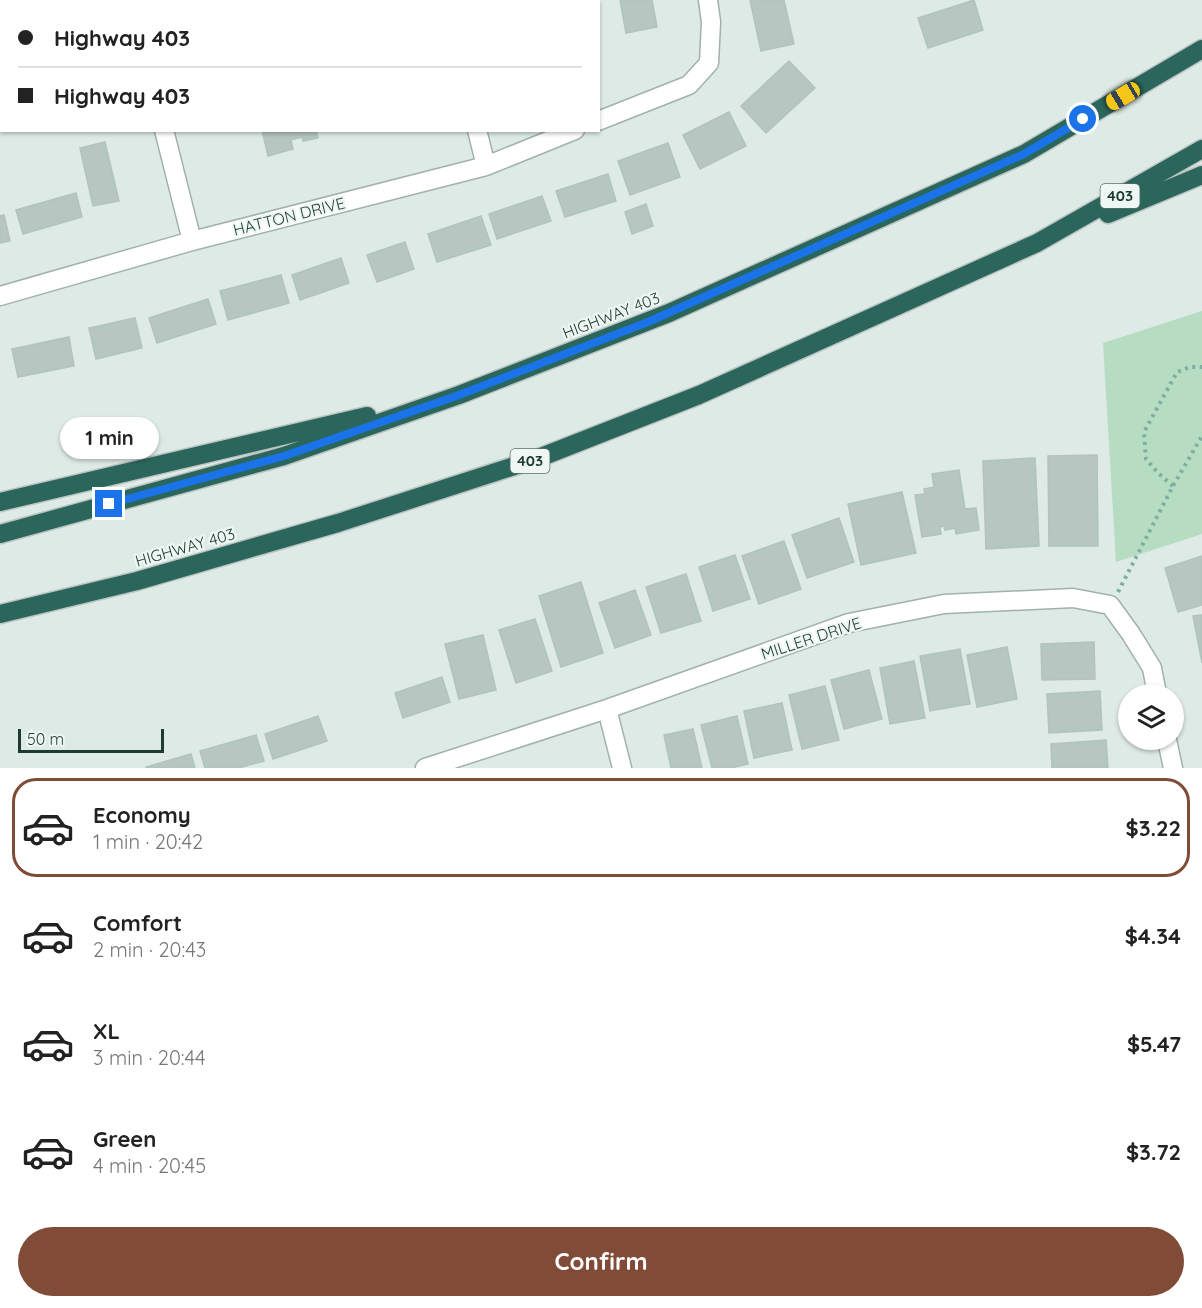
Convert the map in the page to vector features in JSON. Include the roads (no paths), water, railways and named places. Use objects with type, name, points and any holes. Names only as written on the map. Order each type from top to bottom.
[{"type":"highway","name":"HIGHWAY 403","points":[[0,534],[284,456],[459,395],[669,313],[1024,154],[1202,50]]},
{"type":"highway","name":"HIGHWAY 403","points":[[0,614],[137,581],[338,523],[536,459],[699,395],[1037,243],[1202,149]]},
{"type":"highway","points":[[1037,243],[1202,175]]},
{"type":"highway","points":[[0,502],[459,395]]},
{"type":"street","points":[[600,120],[689,85],[696,78],[709,63],[711,22],[708,0]]},
{"type":"street","points":[[165,132],[192,241]]},
{"type":"street","points":[[478,132],[486,166]]},
{"type":"street","name":"HATTON DRIVE","points":[[0,296],[192,241],[486,166],[570,132]]},
{"type":"street","name":"MILLER DRIVE","points":[[425,768],[607,709],[849,623],[944,604],[1073,598],[1110,605],[1152,668],[1155,684]]},
{"type":"street","points":[[607,709],[622,768]]},
{"type":"street","points":[[1169,750],[1173,768]]}]
